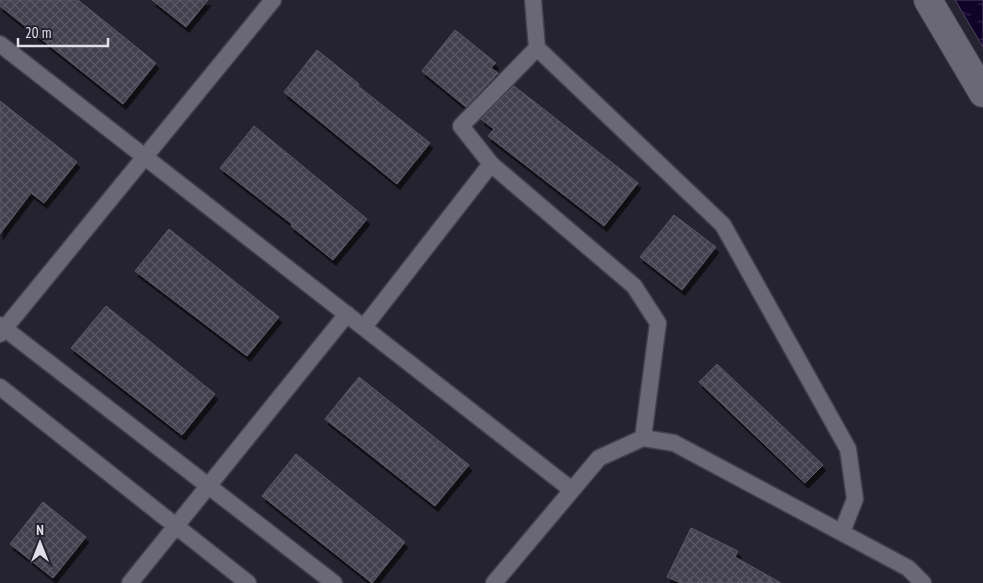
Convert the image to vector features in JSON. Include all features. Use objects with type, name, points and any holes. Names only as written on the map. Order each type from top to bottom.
[{"type":"street","points":[[928,0],[983,93]]},
{"type":"lane","points":[[273,0],[2,329],[334,583]]},
{"type":"lane","points":[[533,0],[536,48],[723,225],[848,449],[855,499],[842,532]]},
{"type":"lane","points":[[0,44],[572,490]]},
{"type":"lane","points":[[536,48],[461,126],[491,164],[634,286],[658,324],[642,438]]},
{"type":"lane","points":[[364,328],[491,164]]},
{"type":"lane","points":[[130,583],[347,314]]},
{"type":"lane","points":[[0,388],[248,583]]},
{"type":"lane","points":[[494,583],[598,458],[642,438],[674,443],[908,568],[923,583]]},
{"type":"water","points":[[955,0],[983,0],[983,47]]},
{"type":"building","points":[[0,0],[78,0],[156,63],[123,104],[0,6]]},
{"type":"building","points":[[152,0],[208,0],[186,27]]},
{"type":"building","points":[[455,30],[496,63],[491,68],[498,73],[466,107],[422,71]]},
{"type":"building","points":[[317,50],[359,84],[358,86],[430,143],[397,184],[284,92]]},
{"type":"building","points":[[514,86],[638,183],[604,226],[488,136],[494,129],[481,119]]},
{"type":"building","points":[[0,101],[77,162],[44,203],[31,193],[0,234]]},
{"type":"building","points":[[254,126],[367,219],[333,260],[291,226],[292,224],[220,168]]},
{"type":"building","points":[[674,215],[716,247],[682,290],[640,257]]},
{"type":"building","points":[[169,229],[279,317],[247,356],[135,271]]},
{"type":"building","points":[[106,306],[215,394],[182,435],[71,348]]},
{"type":"building","points":[[717,364],[823,465],[805,483],[699,382]]},
{"type":"building","points":[[359,377],[469,465],[435,506],[325,419]]},
{"type":"building","points":[[296,454],[405,542],[372,583],[262,496]]},
{"type":"building","points":[[43,502],[86,537],[53,578],[10,544]]},
{"type":"building","points":[[691,528],[738,551],[735,557],[781,583],[681,583],[667,577]]}]
